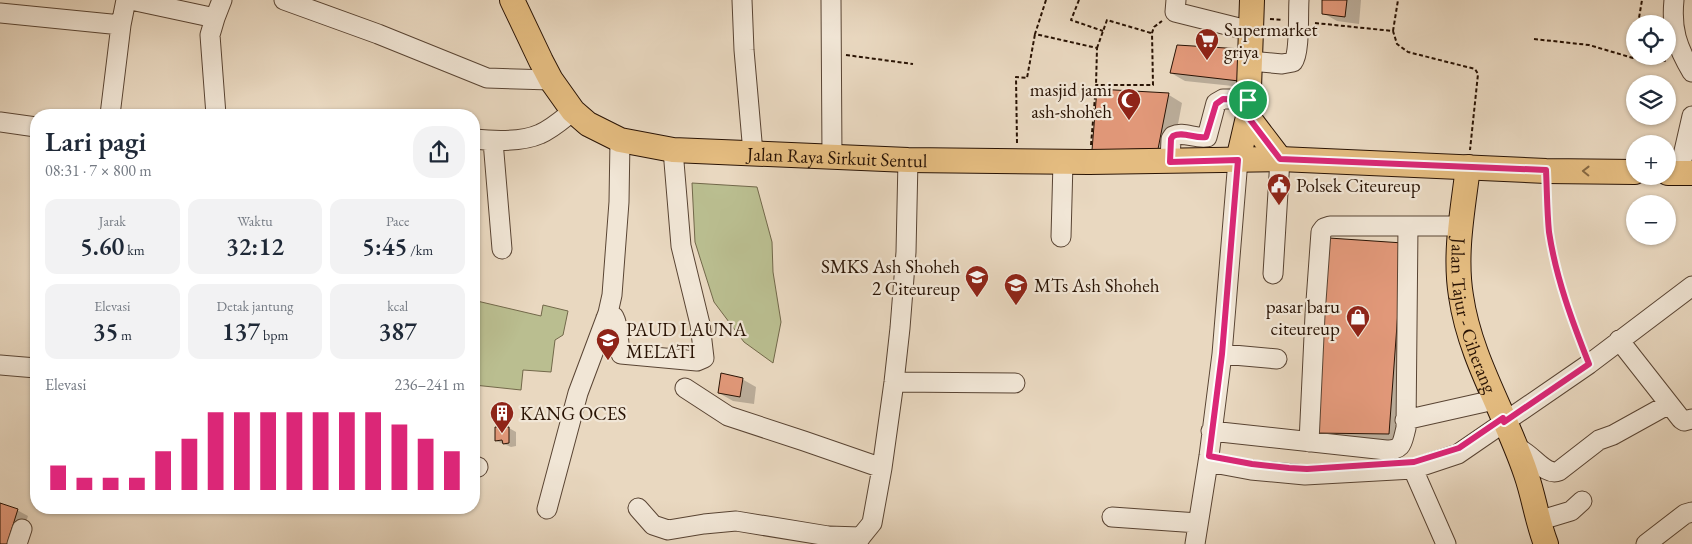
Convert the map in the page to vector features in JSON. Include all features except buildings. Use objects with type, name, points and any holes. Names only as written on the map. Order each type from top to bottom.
[{"type":"main road","name":"Jalan Raya Sirkuit Sentul","points":[[512,0],[551,80],[573,111],[588,124],[620,140],[673,150],[908,160],[1170,162],[1280,159],[1626,172]]},
{"type":"main road","points":[[1238,160],[1248,108],[1252,16]]},
{"type":"main road","points":[[1248,108],[1280,159]]},
{"type":"main road","name":"Jalan Tajur - Ciherang","points":[[1468,167],[1460,226],[1458,264],[1461,296],[1466,319],[1500,413],[1526,474],[1546,544]]},
{"type":"street","points":[[111,109],[126,0]]},
{"type":"street","points":[[131,0],[215,18]]},
{"type":"street","points":[[216,109],[210,35],[222,0]]},
{"type":"street","points":[[284,0],[378,34],[487,78],[551,80]]},
{"type":"street","points":[[742,0],[744,50],[753,153]]},
{"type":"street","points":[[831,0],[832,156]]},
{"type":"street","points":[[1250,61],[1282,64],[1293,62],[1297,49],[1299,0]]},
{"type":"street","points":[[1674,0],[1675,36],[1688,66]]},
{"type":"street","points":[[1175,6],[1252,16]]},
{"type":"street","points":[[0,13],[121,25]]},
{"type":"street","points":[[1170,162],[1171,139],[1173,136],[1177,134],[1201,138],[1206,137],[1216,104],[1219,101],[1223,99],[1248,108]]},
{"type":"street","points":[[480,140],[493,141],[541,134],[573,111]]},
{"type":"street","points":[[1679,173],[1692,116]]},
{"type":"street","points":[[0,122],[30,126]]},
{"type":"street","points":[[547,509],[578,393],[606,318],[612,296],[619,202],[620,140]]},
{"type":"street","points":[[493,141],[502,249]]},
{"type":"street","points":[[606,318],[614,317],[617,323],[621,354],[697,361],[704,358],[700,324],[681,246],[673,150]]},
{"type":"street","points":[[1273,274],[1280,159]]},
{"type":"street","points":[[638,508],[653,525],[668,530],[736,521],[858,540],[872,523],[882,468],[900,328],[906,252],[908,160]]},
{"type":"street","points":[[1196,544],[1222,354],[1238,160]]},
{"type":"street","points":[[1061,237],[1063,162]]},
{"type":"street","points":[[1309,442],[1321,232],[1324,228],[1330,226],[1460,226]]},
{"type":"street","points":[[1395,450],[1401,445],[1406,428],[1408,226]]},
{"type":"street","points":[[1208,459],[1251,470],[1305,475],[1414,466],[1459,448],[1500,413],[1589,364],[1692,286]]},
{"type":"street","points":[[1619,340],[1681,419],[1684,421],[1692,419]]},
{"type":"street","points":[[1222,354],[1277,359]]},
{"type":"street","points":[[0,365],[30,368]]},
{"type":"street","points":[[894,382],[1016,384]]},
{"type":"street","points":[[685,388],[728,416],[882,468]]},
{"type":"street","points":[[1515,447],[1532,456],[1546,470],[1555,473],[1602,437],[1612,435],[1669,404]]},
{"type":"street","points":[[1405,420],[1500,413]]},
{"type":"street","points":[[1212,432],[1395,450],[1414,466],[1446,544]]},
{"type":"street","points":[[1538,521],[1571,511],[1582,500]]},
{"type":"street","points":[[1646,544],[1685,514],[1692,512]]},
{"type":"street","points":[[1112,518],[1198,523]]},
{"type":"path","points":[[1017,161],[1016,77],[1027,78],[1035,34],[1046,0]]},
{"type":"path","points":[[1079,0],[1071,20],[1103,31]]},
{"type":"path","points":[[1398,0],[1393,31],[1397,44],[1408,52],[1473,68],[1478,72],[1468,167]]},
{"type":"path","points":[[1640,15],[1642,0]]},
{"type":"path","points":[[1096,85],[1153,84],[1152,33],[1154,28],[1175,6]]},
{"type":"path","points":[[1252,16],[1393,31]]},
{"type":"path","points":[[1089,162],[1096,85],[1097,48],[1107,20],[1152,33]]},
{"type":"path","points":[[1035,34],[1097,48]]},
{"type":"path","points":[[1534,39],[1589,45],[1626,56]]},
{"type":"path","points":[[831,54],[913,64]]},
{"type":"path","points":[[1546,170],[1549,230],[1553,256],[1564,296],[1589,364]]},
{"type":"green space","points":[[692,183],[757,187],[772,242],[773,272],[781,322],[773,363],[744,342],[714,302],[695,242]]},
{"type":"green space","points":[[480,302],[541,316],[543,305],[568,311],[563,335],[555,340],[551,372],[523,370],[521,390],[480,386]]},
{"type":"place","name":"Supermarket griya","points":[[1207,61]]},
{"type":"place","name":"masjid jami ash-shoheh","points":[[1129,121]]},
{"type":"place","name":"Polsek Citeureup","points":[[1279,206]]},
{"type":"place","name":"SMKS Ash Shoheh 2 Citeureup","points":[[977,298]]},
{"type":"place","name":"MTs Ash Shoheh","points":[[1016,306]]},
{"type":"place","name":"pasar baru citeureup","points":[[1358,338]]},
{"type":"place","name":"PAUD LAUNA MELATI","points":[[608,361]]},
{"type":"place","name":"KANG OCES","points":[[502,434]]},
{"type":"route","points":[[1223,99],[1248,100],[1248,117],[1280,159],[1546,170],[1549,230],[1553,256],[1572,322],[1589,364],[1504,422],[1503,418],[1459,448],[1406,464],[1307,469],[1252,464],[1209,456],[1222,354],[1238,160],[1170,162],[1171,139],[1175,134],[1206,137],[1216,104],[1219,101],[1223,99]]}]
